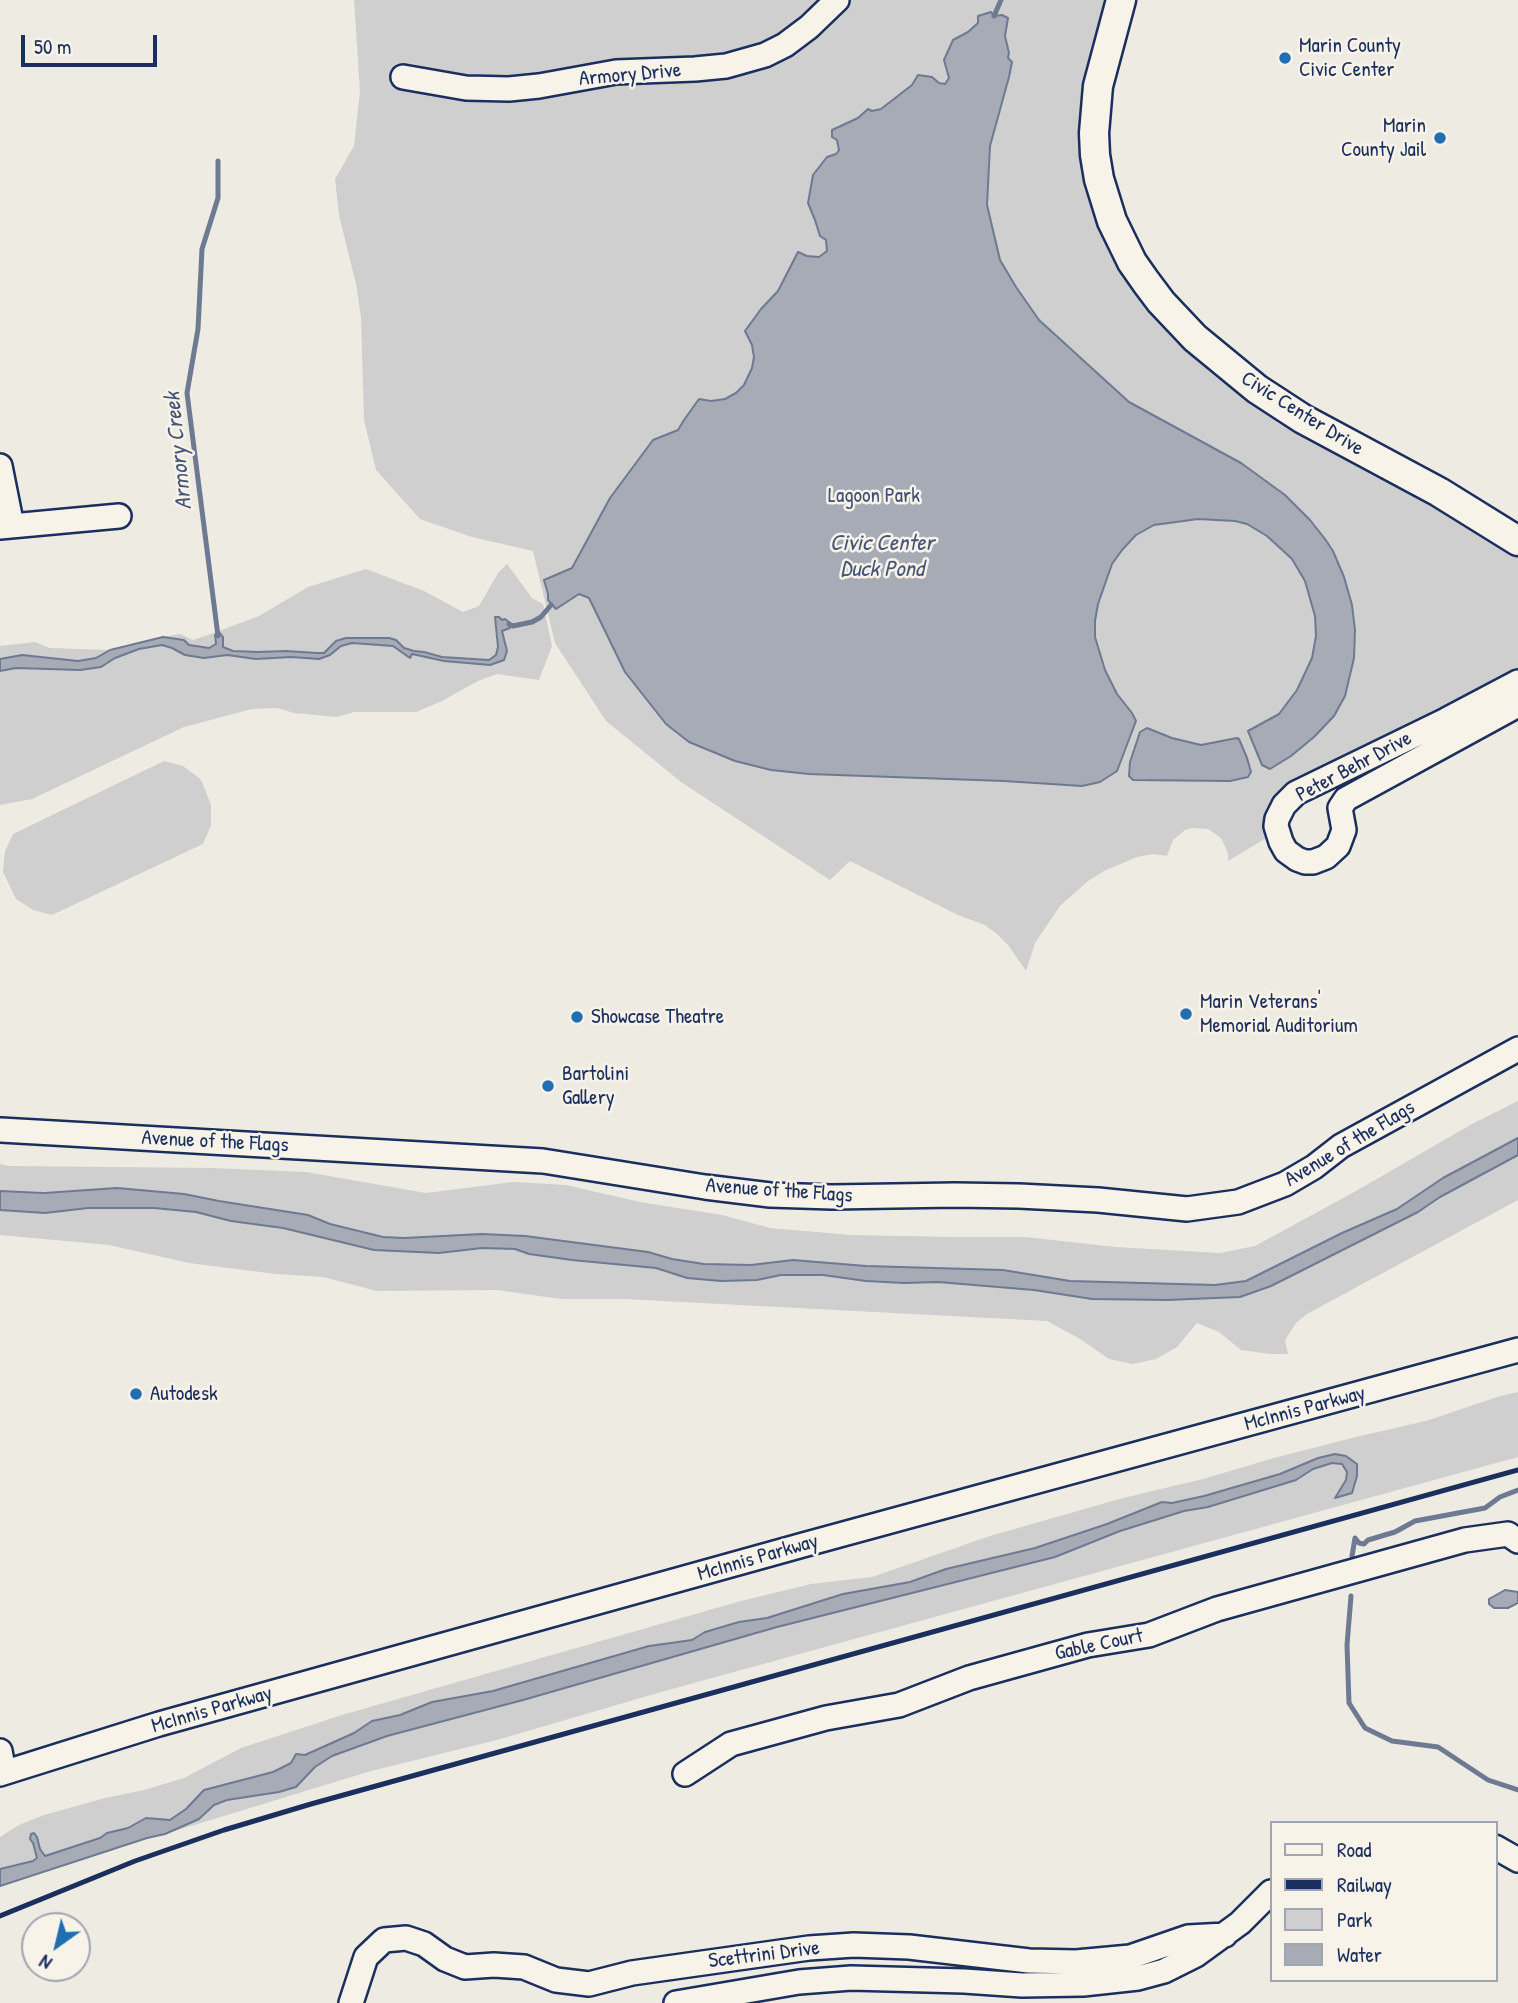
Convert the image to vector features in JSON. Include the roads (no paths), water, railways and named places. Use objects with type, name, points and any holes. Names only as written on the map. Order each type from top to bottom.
[{"type":"street","name":"Armory Drive","points":[[403,77],[466,88],[509,89],[616,72],[726,66],[765,55],[785,45],[809,27],[836,0]]},
{"type":"street","name":"Civic Center Drive","points":[[1121,0],[1098,86],[1096,155],[1101,190],[1112,222],[1132,262],[1146,282],[1195,338],[1264,394],[1337,438],[1460,504],[1518,541]]},
{"type":"street","points":[[0,467],[6,527],[119,516]]},
{"type":"street","name":"Peter Behr Drive","points":[[1518,682],[1296,793],[1284,805],[1277,819],[1276,827],[1286,851],[1305,862],[1326,857],[1338,846],[1344,830],[1340,808],[1346,799],[1518,705]]},
{"type":"street","name":"Avenue of the Flags","points":[[1,1130],[543,1161],[705,1188],[770,1195],[1019,1196],[1108,1200],[1187,1209],[1238,1202],[1285,1184],[1314,1167],[1341,1146],[1518,1049]]},
{"type":"street","name":"McInnis Parkway","points":[[1,1766],[1518,1350]]},
{"type":"street","name":"Gable Court","points":[[685,1774],[731,1744],[826,1718],[899,1705],[969,1678],[1088,1645],[1149,1635],[1217,1609],[1465,1540],[1508,1535],[1518,1541]]},
{"type":"street","points":[[1497,1848],[1518,1860]]},
{"type":"street","name":"Scettrini Drive","points":[[676,2003],[799,1982],[851,1978],[1083,1984],[1138,1978],[1164,1971],[1196,1955],[1225,1935],[1270,1893]]},
{"type":"street","name":"Scettrini Drive","points":[[352,2003],[366,1957],[384,1940],[406,1938],[424,1944],[445,1959],[465,1967],[524,1967],[556,1980],[589,1984],[632,1973],[832,1946],[909,1947],[1029,1961],[1076,1962],[1130,1957],[1188,1937],[1225,1935]]},
{"type":"water","name":"Civic Center Duck Pond","points":[[991,12],[994,16],[1002,15],[1008,18],[1005,36],[1008,58],[1012,62],[990,146],[987,205],[1000,260],[1016,287],[1039,320],[1129,402],[1241,463],[1285,495],[1325,539],[1344,577],[1352,605],[1355,630],[1354,658],[1345,696],[1334,716],[1314,737],[1270,769],[1262,765],[1248,731],[1279,714],[1297,690],[1312,658],[1316,636],[1315,616],[1305,581],[1292,559],[1267,536],[1247,524],[1235,521],[1198,519],[1154,525],[1136,535],[1112,564],[1098,604],[1095,637],[1105,670],[1117,694],[1136,721],[1117,771],[1100,782],[1082,786],[809,774],[771,770],[735,761],[689,742],[666,724],[625,672],[589,598],[579,594],[556,609],[548,600],[544,580],[572,568],[610,498],[653,440],[678,430],[699,399],[725,399],[744,385],[754,357],[745,331],[778,291],[798,252],[819,257],[827,251],[826,240],[820,236],[808,203],[813,175],[827,157],[839,150],[837,140],[832,137],[832,130],[858,118],[868,109],[881,109],[912,85],[918,75],[932,77],[945,84],[949,78],[944,60],[953,40],[978,23],[978,16]]},
{"type":"water","points":[[495,617],[505,619],[510,628],[502,631],[507,651],[504,660],[490,665],[444,661],[412,654],[410,658],[393,646],[352,643],[319,659],[256,659],[227,655],[204,658],[185,655],[162,645],[139,649],[115,658],[101,667],[80,670],[16,668],[0,671],[0,659],[22,655],[78,661],[163,637],[209,648],[216,644],[215,635],[219,632],[223,637],[223,647],[233,651],[324,653],[336,641],[346,638],[389,638],[414,651],[442,657],[489,660],[496,655],[498,647]]},
{"type":"water","points":[[1147,728],[1201,745],[1237,738],[1251,772],[1248,777],[1230,781],[1133,780],[1129,776],[1130,762],[1140,732]]},
{"type":"water","points":[[1518,1138],[1518,1155],[1440,1197],[1418,1212],[1271,1286],[1240,1297],[1092,1299],[1034,1290],[938,1282],[866,1281],[823,1275],[781,1275],[757,1280],[721,1281],[687,1278],[656,1268],[572,1260],[529,1254],[515,1249],[482,1248],[439,1253],[374,1250],[283,1228],[231,1221],[196,1212],[154,1208],[88,1208],[45,1213],[0,1210],[0,1191],[44,1193],[117,1188],[184,1194],[308,1215],[330,1224],[383,1237],[482,1234],[525,1236],[648,1252],[704,1264],[751,1265],[793,1260],[866,1266],[1003,1270],[1070,1281],[1215,1285],[1246,1281],[1397,1209],[1443,1178]]},
{"type":"water","points":[[1335,1454],[1346,1456],[1357,1464],[1352,1493],[1335,1498],[1346,1480],[1347,1472],[1342,1464],[1332,1463],[1313,1469],[1296,1480],[1120,1531],[1055,1557],[777,1627],[387,1736],[332,1756],[315,1767],[296,1787],[227,1800],[214,1805],[199,1819],[165,1834],[0,1886],[0,1869],[37,1858],[30,1839],[31,1834],[34,1833],[37,1837],[45,1856],[128,1828],[146,1818],[170,1820],[186,1809],[204,1790],[273,1772],[291,1763],[296,1754],[305,1755],[354,1733],[372,1721],[400,1715],[432,1702],[493,1691],[649,1646],[692,1640],[705,1632],[739,1622],[767,1618],[843,1594],[910,1582],[946,1569],[1035,1548],[1162,1502],[1172,1503],[1204,1496],[1280,1474]]},
{"type":"water","points":[[1505,1590],[1518,1592],[1518,1603],[1508,1608],[1494,1608],[1489,1604],[1489,1599]]},
{"type":"waterway","points":[[994,16],[1001,0]]},
{"type":"waterway","name":"Armory Creek","points":[[218,161],[218,198],[202,249],[198,329],[187,393],[218,636]]},
{"type":"waterway","points":[[509,624],[513,626],[532,622],[541,617],[551,605]]},
{"type":"waterway","points":[[1352,1556],[1355,1538],[1364,1544],[1415,1521],[1485,1508],[1500,1497],[1518,1490]]},
{"type":"waterway","points":[[1351,1596],[1347,1645],[1349,1703],[1365,1728],[1392,1741],[1438,1747],[1488,1780],[1518,1790]]},
{"type":"railway","points":[[0,1916],[135,1861],[311,1804],[1518,1470]]},
{"type":"place","name":"Marin County Civic Center","points":[[1285,58]]},
{"type":"place","name":"Marin County Jail","points":[[1440,138]]},
{"type":"place","name":"Marin Veterans' Memorial Auditorium","points":[[1186,1014]]},
{"type":"place","name":"Showcase Theatre","points":[[577,1017]]},
{"type":"place","name":"Bartolini Gallery","points":[[548,1086]]},
{"type":"place","name":"Autodesk","points":[[136,1394]]},
{"type":"park label","name":"Lagoon Park","points":[[874,496]]}]
